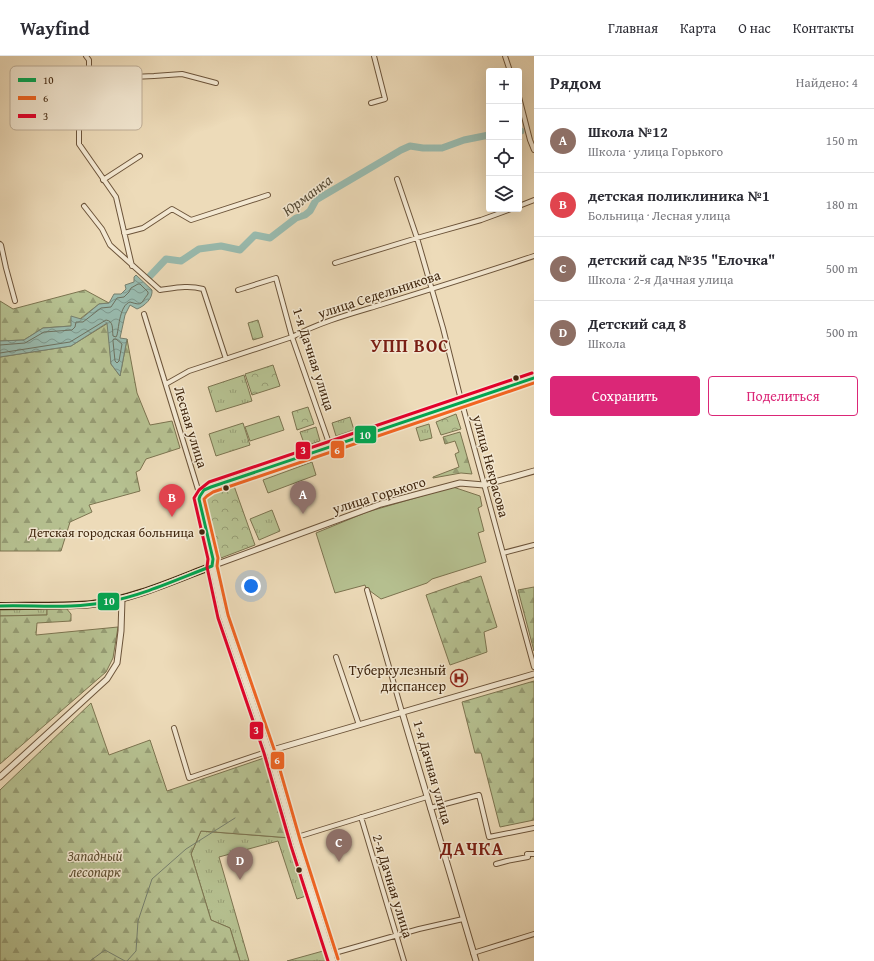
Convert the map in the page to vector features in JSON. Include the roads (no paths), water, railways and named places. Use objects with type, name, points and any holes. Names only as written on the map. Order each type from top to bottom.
[{"type":"main road","points":[[200,496],[204,490],[211,487],[534,378]]},
{"type":"main road","name":"Лесная улица","points":[[200,496],[199,499],[213,559],[212,566]]},
{"type":"main road","name":"улица Горького","points":[[0,606],[93,604],[122,599],[212,566]]},
{"type":"street","points":[[86,56],[89,60],[89,66]]},
{"type":"street","points":[[371,103],[385,99],[374,56]]},
{"type":"street","points":[[505,56],[509,68]]},
{"type":"street","points":[[142,77],[182,74],[216,83]]},
{"type":"street","points":[[521,104],[534,150]]},
{"type":"street","points":[[79,130],[79,144],[116,197],[132,266]]},
{"type":"street","points":[[104,180],[140,156]]},
{"type":"street","name":"улица Некрасова","points":[[397,179],[432,288],[534,667]]},
{"type":"street","points":[[124,233],[143,228],[172,209],[191,220],[268,195]]},
{"type":"street","points":[[522,205],[534,200]]},
{"type":"street","points":[[84,206],[102,229],[110,245],[160,290],[183,287],[195,287],[203,290],[226,359]]},
{"type":"street","points":[[335,263],[481,220],[503,212]]},
{"type":"street","points":[[0,245],[15,301]]},
{"type":"street","name":"улица Седельникова","points":[[166,384],[189,372],[292,337],[306,329],[326,321],[534,256]]},
{"type":"street","name":"1-я Дачная улица","points":[[238,290],[276,278],[292,337],[330,446]]},
{"type":"street","name":"Лесная улица","points":[[144,314],[200,496]]},
{"type":"street","name":"улица Горького","points":[[212,566],[381,504],[460,483],[484,485],[534,471]]},
{"type":"street","points":[[503,553],[534,545]]},
{"type":"street","name":"Лесная улица","points":[[212,566],[223,616],[268,751],[333,961]]},
{"type":"street","name":"1-я Дачная улица","points":[[367,590],[476,961]]},
{"type":"street","points":[[0,777],[107,679],[117,663],[122,599]]},
{"type":"street","points":[[336,657],[359,725]]},
{"type":"street","points":[[174,728],[189,778],[268,751],[534,674]]},
{"type":"street","points":[[430,808],[479,795],[490,837],[534,828]]},
{"type":"street","points":[[294,838],[427,797]]},
{"type":"street","name":"2-я Дачная улица","points":[[361,817],[404,961]]},
{"type":"street","points":[[496,864],[528,857],[527,854],[534,854]]},
{"type":"street","points":[[331,954],[396,935],[463,919]]},
{"type":"street","points":[[473,953],[534,934]]},
{"type":"water","points":[[136,275],[152,290],[152,293],[146,304],[137,309],[130,305],[125,315],[120,338],[127,339],[120,376],[111,364],[107,323],[71,346],[0,357],[0,341],[24,340],[43,328],[71,326],[71,316],[81,319],[99,304],[109,303],[114,294],[121,294],[126,289],[125,285],[134,282],[134,277]]},
{"type":"waterway","name":"Юрманка","points":[[150,276],[166,259],[181,261],[199,249],[221,246],[240,250],[255,235],[270,238],[296,218],[305,215],[310,211],[316,200],[410,146],[442,148],[464,140],[486,136]]},
{"type":"waterway","points":[[127,961],[136,951],[138,921],[152,879],[186,849],[235,818]]},
{"type":"waterway","points":[[90,961],[105,950],[125,961]]},
{"type":"place","name":"Школа №12","points":[[303,514]]},
{"type":"place","name":"детская поликлиника №1","points":[[172,517]]},
{"type":"place","name":"Детская городская больница","points":[[202,532]]},
{"type":"place","name":"Туберкулезный диспансер","points":[[459,678]]},
{"type":"place","name":"детский сад №35 \"Елочка\"","points":[[339,862]]},
{"type":"place","name":"Детский сад 8","points":[[240,880]]},
{"type":"district","name":"УПП ВОС","points":[[410,345]]},
{"type":"district","name":"ДАЧКА","points":[[472,848]]},
{"type":"park label","name":"Западный лесопарк","points":[[95,864]]}]
